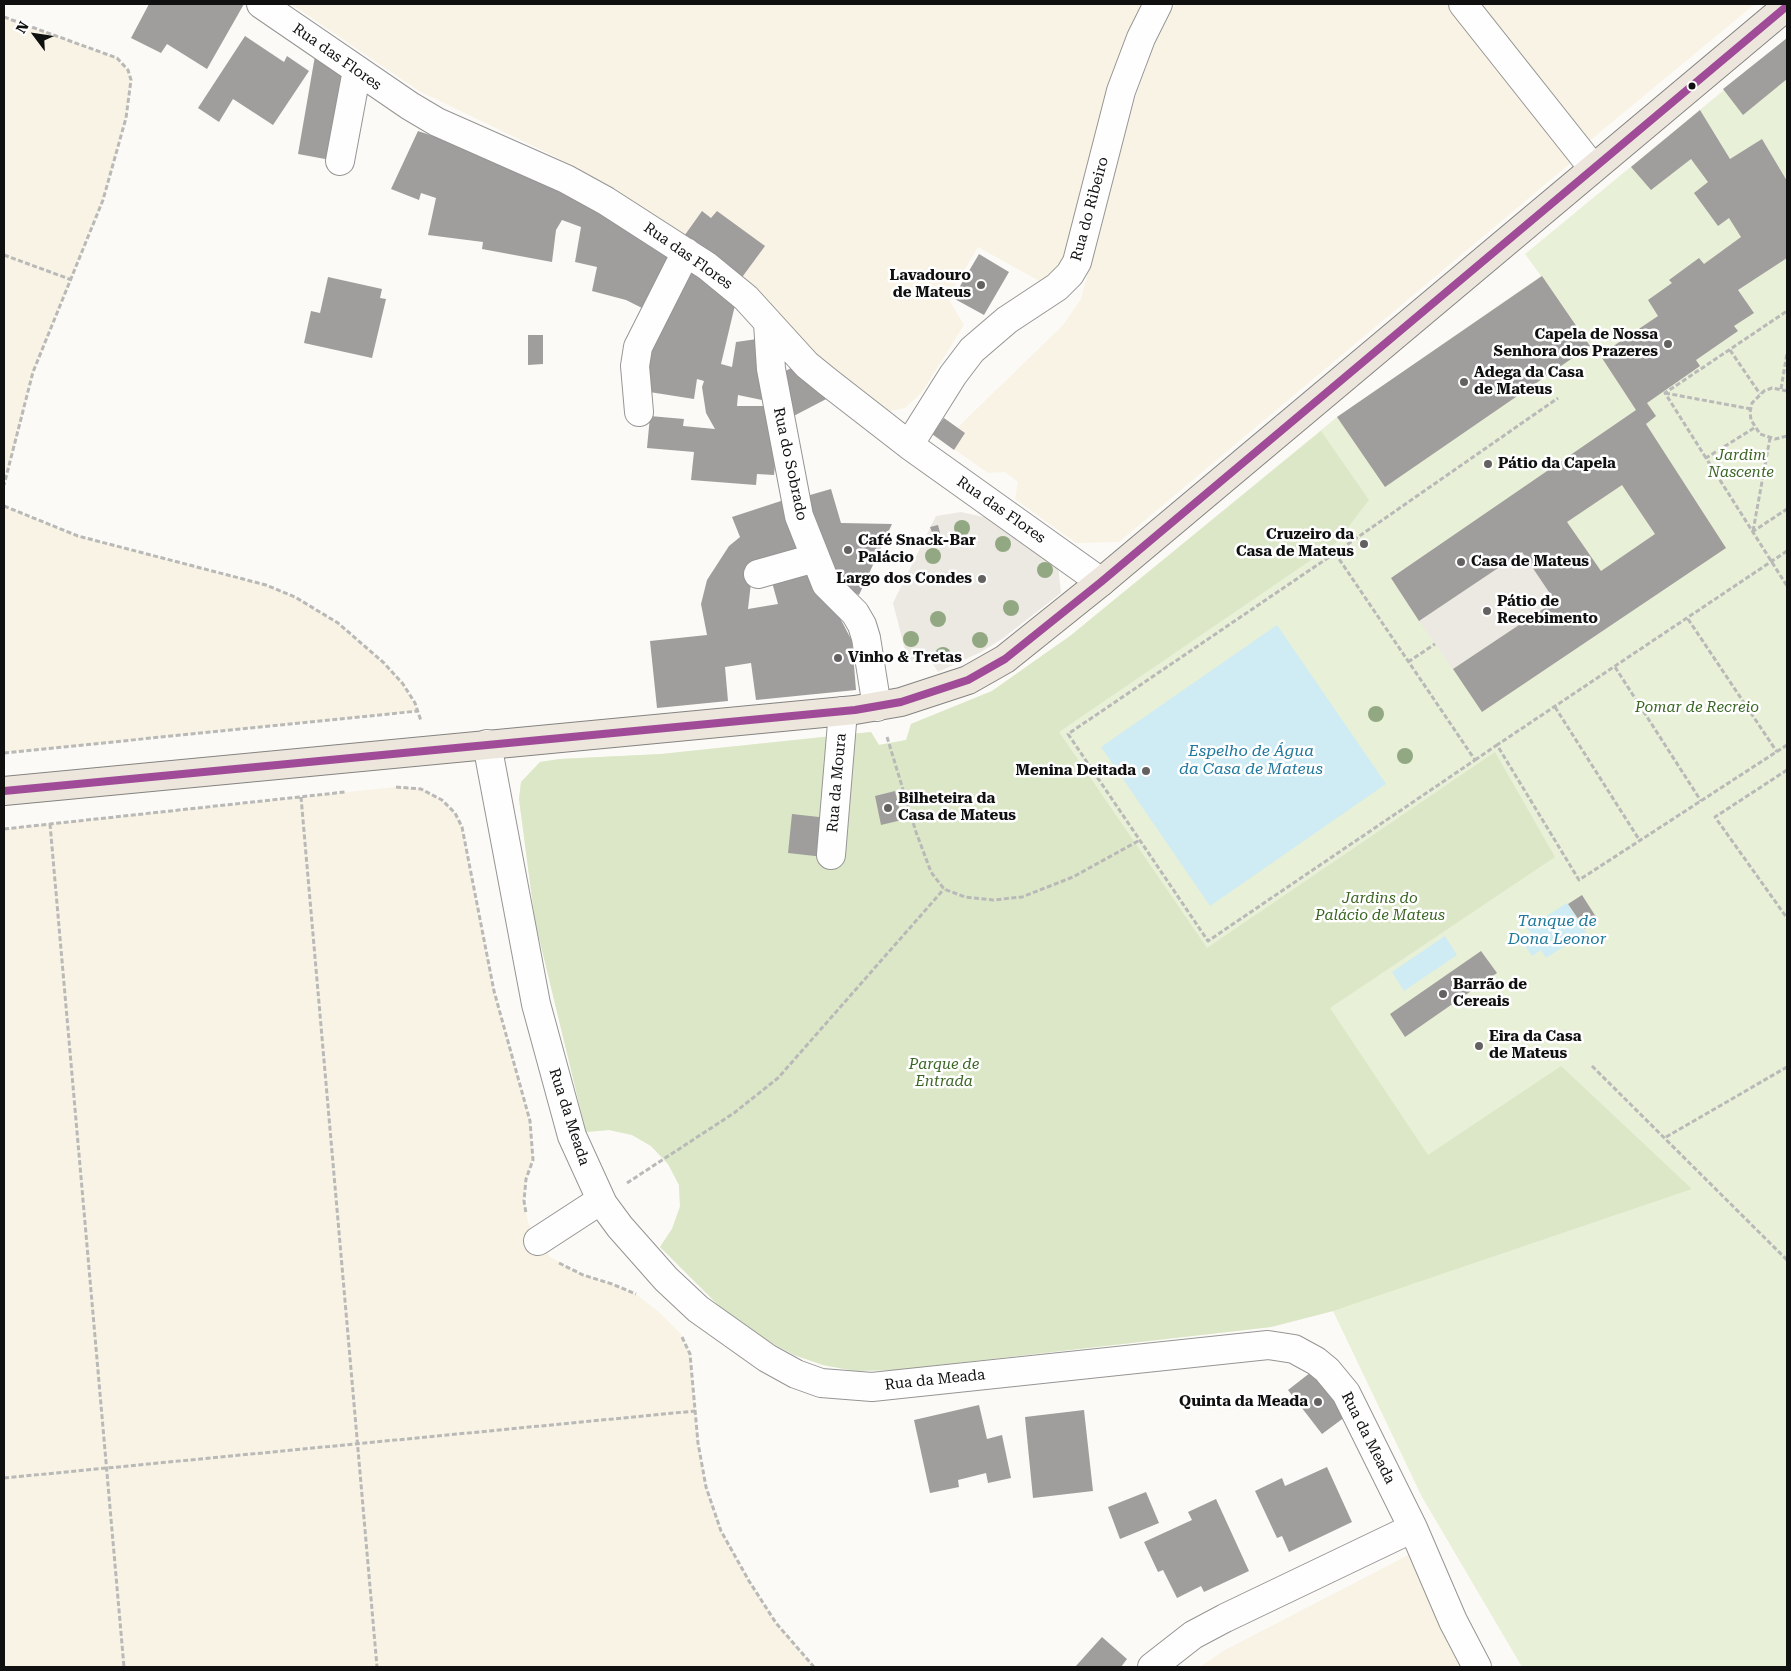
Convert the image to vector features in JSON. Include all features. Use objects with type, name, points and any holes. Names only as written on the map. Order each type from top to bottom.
[{"type":"main road","points":[[4,791],[877,707],[927,695],[977,676],[1035,636],[1101,582],[1787,6]]},
{"type":"street","name":"Rua das Flores","points":[[261,4],[437,122],[566,179],[686,252],[727,282],[768,322],[807,365],[909,444],[1101,582]]},
{"type":"street","name":"Rua do Ribeiro","points":[[909,444],[956,371],[972,350],[997,328],[1057,287],[1070,274],[1077,262],[1121,91],[1138,44],[1158,4]]},
{"type":"street","points":[[1463,4],[1593,168]]},
{"type":"street","points":[[340,161],[357,70]]},
{"type":"street","points":[[639,412],[635,366],[638,347],[686,252]]},
{"type":"street","name":"Rua do Sobrado","points":[[768,322],[771,369],[794,494],[802,525],[826,584],[855,613],[862,625],[866,638],[877,707]]},
{"type":"street","points":[[758,574],[815,558]]},
{"type":"street","name":"Rua da Moura","points":[[831,855],[843,711]]},
{"type":"street","name":"Rua da Meada","points":[[487,744],[536,1004],[572,1136],[601,1200],[620,1227],[666,1279],[698,1309],[767,1358],[796,1374],[821,1383],[872,1387],[1242,1346],[1268,1345],[1294,1349],[1316,1361],[1327,1370],[1346,1393],[1413,1528],[1453,1621],[1477,1667]]},
{"type":"street","points":[[538,1241],[601,1200]]},
{"type":"street","points":[[1152,1667],[1193,1635],[1413,1528]]},
{"type":"path","points":[[4,17],[117,58],[128,70],[131,80],[126,118],[103,200],[33,372],[4,486]]},
{"type":"path","points":[[4,255],[72,280]]},
{"type":"path","points":[[1665,393],[1787,311]]},
{"type":"path","points":[[1730,350],[1760,394]]},
{"type":"path","points":[[1781,389],[1787,353]]},
{"type":"path","points":[[1787,391],[1772,388],[1760,394],[1751,409],[1751,420],[1754,428],[1760,434],[1770,438],[1787,437]]},
{"type":"path","points":[[1665,393],[1751,409]]},
{"type":"path","points":[[1665,393],[1787,586]]},
{"type":"path","points":[[1558,398],[1068,734],[1208,941],[1787,551]]},
{"type":"path","points":[[1706,458],[1754,428]]},
{"type":"path","points":[[1752,532],[1770,438]]},
{"type":"path","points":[[4,506],[78,536],[257,583],[295,597],[338,623],[384,663],[404,684],[418,711],[425,750]]},
{"type":"path","points":[[1752,532],[1787,509]]},
{"type":"path","points":[[1335,552],[1475,760]]},
{"type":"path","points":[[1688,619],[1777,752]]},
{"type":"path","points":[[1408,662],[1435,644]]},
{"type":"path","points":[[1615,667],[1701,801]]},
{"type":"path","points":[[877,707],[916,832],[931,872],[944,888],[965,898],[993,900],[1022,897],[1073,877],[1140,840]]},
{"type":"path","points":[[1556,707],[1640,841]]},
{"type":"path","points":[[4,753],[418,711]]},
{"type":"path","points":[[1497,745],[1579,880],[1787,745]]},
{"type":"path","points":[[1787,770],[1715,817],[1787,918]]},
{"type":"path","points":[[395,787],[421,790],[442,800],[455,813],[462,827],[494,991],[530,1121],[533,1160],[526,1179],[524,1202],[528,1222],[550,1258],[566,1268],[637,1295]]},
{"type":"path","points":[[4,829],[348,792]]},
{"type":"path","points":[[301,797],[377,1667]]},
{"type":"path","points":[[50,824],[124,1667]]},
{"type":"path","points":[[601,1200],[728,1118],[778,1078],[944,888]]},
{"type":"path","points":[[1592,1066],[1666,1137],[1787,1260]]},
{"type":"path","points":[[1666,1137],[1787,1067]]},
{"type":"path","points":[[680,1332],[690,1354],[698,1443],[706,1487],[721,1531],[749,1581],[776,1623],[814,1667]]},
{"type":"path","points":[[4,1478],[695,1411]]},
{"type":"shaded area","points":[[291,4],[1144,4],[1068,258],[1043,283],[978,247],[948,298],[964,325],[922,392],[905,408],[886,412],[610,188],[560,159],[419,91]]},
{"type":"shaded area","points":[[1175,4],[1448,4],[1573,161],[1119,542],[1076,543],[1015,499],[1018,482],[1005,472],[988,473],[954,449],[957,428],[1063,325],[1081,299],[1135,98],[1151,52]]},
{"type":"shaded area","points":[[1477,4],[1755,4],[1588,142]]},
{"type":"shaded area","points":[[4,17],[117,58],[128,70],[131,80],[126,118],[103,200],[33,373],[4,485]]},
{"type":"shaded area","points":[[4,506],[78,536],[266,585],[295,597],[338,623],[384,663],[403,684],[418,711],[4,753]]},
{"type":"shaded area","name":"Largo dos Condes","points":[[961,512],[988,518],[1058,565],[1061,593],[1002,639],[981,652],[938,672],[928,656],[908,662],[893,603],[936,516]]},
{"type":"shaded area","name":"Pátio de Recebimento","points":[[1522,552],[1555,601],[1453,669],[1419,621]]},
{"type":"shaded area","points":[[395,787],[421,789],[442,800],[455,813],[462,827],[494,991],[530,1121],[533,1159],[526,1179],[524,1201],[528,1222],[538,1241],[550,1257],[583,1275],[612,1284],[637,1295],[659,1312],[680,1333],[690,1354],[698,1443],[706,1487],[721,1531],[749,1581],[776,1623],[814,1667],[4,1667],[4,829]]},
{"type":"shaded area","points":[[1422,1548],[1477,1667],[1200,1667],[1223,1651]]},
{"type":"green space","name":"Jardins do Palácio de Mateus","points":[[1787,38],[1787,1667],[1522,1667],[1422,1497],[1333,1311],[1271,1327],[895,1370],[855,1371],[823,1365],[794,1355],[720,1306],[660,1247],[672,1229],[680,1206],[679,1185],[668,1164],[651,1146],[632,1135],[609,1130],[586,1132],[535,921],[519,799],[521,782],[540,762],[560,759],[661,754],[871,732],[879,745],[907,740],[911,724],[992,691],[1070,636],[1337,417],[1541,276],[1525,254]]},
{"type":"green space","name":"Parque de Entrada","points":[[1321,431],[1369,500],[1336,543],[1059,732],[1207,948],[1495,752],[1555,857],[1330,1008],[1428,1155],[1561,1066],[1692,1189],[1333,1311],[1271,1327],[895,1370],[855,1371],[823,1365],[794,1355],[757,1335],[720,1307],[660,1247],[672,1229],[680,1207],[679,1185],[668,1164],[651,1146],[632,1135],[609,1130],[586,1132],[535,921],[519,799],[521,782],[540,762],[560,759],[661,754],[871,732],[879,745],[906,740],[911,724],[992,691],[1070,636]]},
{"type":"water","name":"Espelho de Água da Casa de Mateus","points":[[1277,625],[1386,784],[1210,906],[1101,747]]},
{"type":"water","name":"Tanque de Dona Leonor","points":[[1567,903],[1586,932],[1546,958],[1541,950],[1532,956],[1522,941],[1532,935],[1527,928]]},
{"type":"water","points":[[1445,936],[1457,955],[1404,991],[1392,972]]},
{"type":"building","points":[[149,4],[244,4],[207,69],[167,44],[161,53],[131,38]]},
{"type":"building","points":[[245,36],[284,62],[287,56],[309,71],[273,125],[233,99],[219,122],[198,108]]},
{"type":"building","points":[[1787,38],[1787,79],[1743,115],[1723,89]]},
{"type":"building","points":[[316,50],[352,71],[336,161],[298,154]]},
{"type":"building","name":"Casa de Mateus","points":[[1700,110],[1730,159],[1762,139],[1787,181],[1787,258],[1738,290],[1754,313],[1734,326],[1738,331],[1696,360],[1700,366],[1647,403],[1656,416],[1646,424],[1726,548],[1482,712],[1453,669],[1555,601],[1522,552],[1419,621],[1391,578],[1636,410],[1600,355],[1658,316],[1648,300],[1672,283],[1669,280],[1699,258],[1704,264],[1741,237],[1729,218],[1718,226],[1694,193],[1708,182],[1691,159],[1651,190],[1631,167]],"holes":[[[1622,485],[1655,534],[1601,571],[1567,522]]]},
{"type":"building","points":[[418,131],[547,174],[680,259],[652,313],[626,300],[592,291],[597,267],[575,262],[581,227],[562,220],[556,230],[552,262],[482,249],[483,242],[428,235],[436,198],[421,193],[419,200],[391,189]]},
{"type":"building","points":[[702,211],[711,218],[717,211],[765,246],[740,280],[682,239]]},
{"type":"building","name":"Lavadouro de Mateus","points":[[979,254],[1009,272],[984,315],[953,298]]},
{"type":"building","points":[[691,263],[736,301],[721,364],[732,367],[736,342],[764,338],[767,377],[762,400],[738,395],[737,406],[775,406],[778,435],[774,475],[757,474],[756,485],[691,480],[694,452],[647,448],[650,416],[684,419],[683,426],[715,429],[706,413],[702,387],[704,381],[697,379],[694,399],[643,391],[662,302]]},
{"type":"building","name":"Adega da Casa de Mateus","points":[[1542,276],[1590,346],[1385,487],[1337,417]]},
{"type":"building","points":[[328,277],[382,289],[380,298],[386,299],[372,358],[304,343],[311,311],[320,313]]},
{"type":"building","points":[[528,335],[543,335],[543,364],[528,365]]},
{"type":"building","points":[[796,365],[832,396],[786,420],[777,376]]},
{"type":"building","points":[[944,418],[965,433],[954,450],[932,434]]},
{"type":"building","points":[[831,489],[841,523],[892,524],[859,595],[826,580],[803,497]]},
{"type":"building","points":[[787,499],[803,556],[751,583],[748,609],[778,604],[770,575],[814,568],[852,641],[856,690],[756,700],[751,663],[725,667],[728,701],[657,708],[650,641],[707,635],[701,604],[707,580],[729,546],[740,537],[732,517]]},
{"type":"building","points":[[938,525],[940,533],[933,535],[930,527]]},
{"type":"building","name":"Bilheteira da Casa de Mateus","points":[[895,791],[902,820],[881,825],[875,796]]},
{"type":"building","points":[[792,814],[828,818],[824,857],[788,853]]},
{"type":"building","points":[[1582,895],[1598,920],[1585,929],[1568,904]]},
{"type":"building","name":"Barrão de Cereais","points":[[1481,951],[1497,973],[1405,1037],[1390,1014]]},
{"type":"building","name":"Quinta da Meada","points":[[1315,1369],[1349,1414],[1322,1434],[1288,1390]]},
{"type":"building","points":[[979,1405],[987,1439],[1002,1435],[1011,1478],[988,1483],[986,1473],[958,1480],[959,1487],[930,1493],[914,1420]]},
{"type":"building","points":[[1084,1410],[1093,1491],[1033,1498],[1025,1417]]},
{"type":"building","points":[[1327,1467],[1352,1522],[1289,1552],[1282,1536],[1277,1538],[1255,1491],[1282,1478],[1285,1486]]},
{"type":"building","points":[[1146,1492],[1159,1523],[1120,1539],[1108,1507]]},
{"type":"building","points":[[1216,1499],[1249,1571],[1204,1592],[1201,1586],[1177,1598],[1163,1570],[1158,1572],[1144,1542],[1192,1520],[1188,1512]]},
{"type":"building","points":[[1102,1637],[1127,1659],[1121,1667],[1075,1667]]},
{"type":"transit line","points":[[4,791],[855,710],[901,702],[968,680],[1005,659],[1101,582],[1787,6]]},
{"type":"place","name":"Lavadouro de Mateus","points":[[981,285]]},
{"type":"place","name":"Capela de Nossa Senhora dos Prazeres","points":[[1668,344]]},
{"type":"place","name":"Adega da Casa de Mateus","points":[[1464,382]]},
{"type":"place","name":"Pátio da Capela","points":[[1488,464]]},
{"type":"place","name":"Cruzeiro da Casa de Mateus","points":[[1364,544]]},
{"type":"place","name":"Café Snack-Bar Palácio","points":[[848,550]]},
{"type":"place","name":"Casa de Mateus","points":[[1461,562]]},
{"type":"place","name":"Largo dos Condes","points":[[982,579]]},
{"type":"place","name":"Pátio de Recebimento","points":[[1487,611]]},
{"type":"place","name":"Vinho & Tretas","points":[[838,658]]},
{"type":"place","name":"Menina Deitada","points":[[1146,771]]},
{"type":"place","name":"Bilheteira da Casa de Mateus","points":[[888,808]]},
{"type":"place","name":"Barrão de Cereais","points":[[1443,994]]},
{"type":"place","name":"Eira da Casa de Mateus","points":[[1479,1046]]},
{"type":"place","name":"Quinta da Meada","points":[[1318,1402]]},
{"type":"park label","name":"Jardim Nascente","points":[[1741,464]]},
{"type":"park label","name":"Pomar de Recreio","points":[[1697,708]]}]
